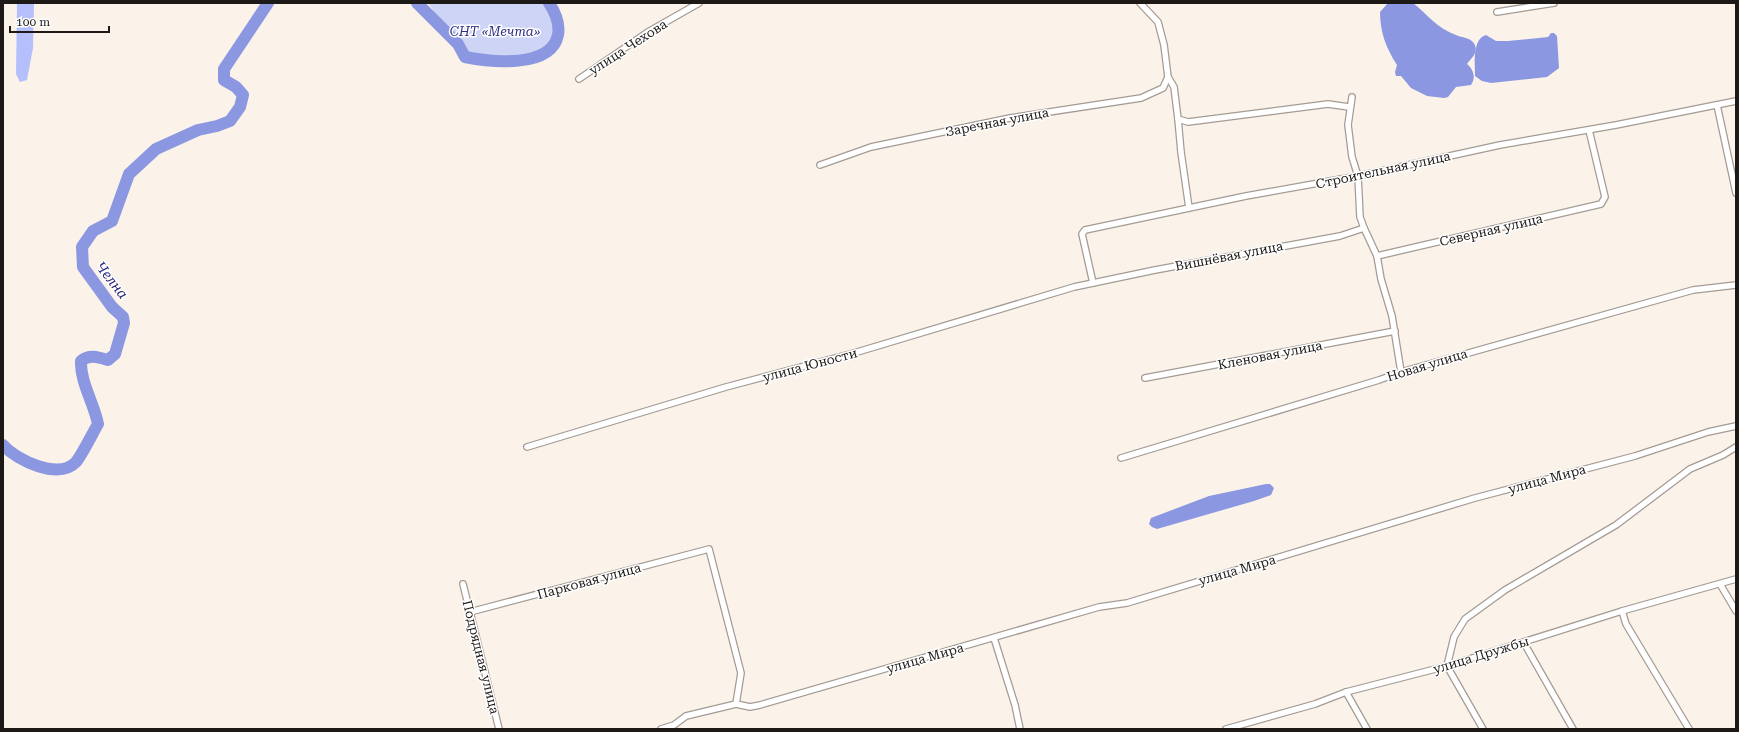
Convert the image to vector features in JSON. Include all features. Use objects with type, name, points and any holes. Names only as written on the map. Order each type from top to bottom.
[{"type":"street","name":"улица Чехова","points":[[579,80],[648,32],[699,3]]},
{"type":"street","points":[[1140,3],[1158,22],[1164,45],[1168,77],[1174,87],[1189,208]]},
{"type":"street","points":[[1497,12],[1554,3]]},
{"type":"street","name":"Заречная улица","points":[[820,165],[871,147],[1010,118],[1141,98],[1163,88],[1168,77]]},
{"type":"street","points":[[1352,96],[1349,107],[1348,125],[1352,157],[1358,176],[1360,217],[1377,256],[1381,278],[1392,316],[1401,372]]},
{"type":"street","name":"Строительная улица","points":[[1093,283],[1083,232],[1246,196],[1358,176],[1500,145],[1589,130],[1736,101]]},
{"type":"street","points":[[1178,119],[1188,122],[1328,104],[1349,107]]},
{"type":"street","points":[[1717,105],[1736,193]]},
{"type":"street","name":"Северная улица","points":[[1377,256],[1601,204],[1605,197],[1589,130]]},
{"type":"street","name":"Вишнёвая улица","points":[[1093,283],[1340,236],[1364,228]]},
{"type":"street","name":"улица Юности","points":[[527,447],[726,387],[854,354],[1074,287],[1093,283]]},
{"type":"street","name":"Новая улица","points":[[1121,458],[1401,372],[1693,290],[1736,285]]},
{"type":"street","name":"Кленовая улица","points":[[1145,378],[1395,332]]},
{"type":"street","name":"улица Мира","points":[[661,729],[674,727],[686,716],[736,704],[750,707],[760,705],[1099,608],[1126,603],[1475,498],[1635,456],[1708,432],[1736,426]]},
{"type":"street","points":[[1483,729],[1447,666],[1454,637],[1465,619],[1505,590],[1616,525],[1690,469],[1723,455],[1736,446]]},
{"type":"street","name":"Парковая улица","points":[[470,612],[709,549],[741,673],[736,704]]},
{"type":"street","name":"улица Дружбы","points":[[1226,729],[1315,704],[1346,692],[1447,666],[1622,611],[1736,579]]},
{"type":"street","name":"Подрядная улица","points":[[463,584],[499,729]]},
{"type":"street","points":[[1720,584],[1736,611]]},
{"type":"street","points":[[1622,611],[1626,624],[1689,729]]},
{"type":"street","points":[[994,638],[1015,705],[1020,729]]},
{"type":"street","points":[[1524,643],[1573,729]]},
{"type":"street","points":[[1346,692],[1367,729]]},
{"type":"street","points":[[1246,723],[1249,729]]},
{"type":"green space","name":"СНТ «Мечта»","points":[[428,3],[552,3],[561,19],[561,26],[555,42],[542,51],[534,54],[482,60],[473,59],[464,55],[459,40],[441,22]]},
{"type":"shaded area","points":[[17,3],[34,3],[33,48],[27,80],[20,82],[16,74]]},
{"type":"shaded area","points":[[1388,3],[1413,3],[1444,29],[1458,36],[1471,40],[1475,45],[1476,51],[1474,56],[1467,64],[1474,74],[1471,85],[1456,87],[1448,97],[1444,98],[1427,96],[1411,88],[1401,76],[1396,76],[1395,72],[1397,65],[1384,40],[1380,19],[1380,12]]},
{"type":"shaded area","points":[[1551,33],[1554,33],[1557,36],[1559,68],[1547,77],[1491,83],[1482,81],[1475,76],[1475,52],[1478,41],[1482,37],[1486,35],[1496,41],[1508,41],[1548,37]]},
{"type":"shaded area","points":[[1270,484],[1274,488],[1271,495],[1254,501],[1157,529],[1149,524],[1151,518],[1209,496]]},
{"type":"waterway","name":"Челна","points":[[3,445],[18,457],[49,469],[69,467],[76,462],[82,454],[98,424],[85,385],[81,369],[81,361],[87,357],[97,357],[108,360],[115,354],[124,323],[123,317],[112,307],[83,267],[82,247],[93,231],[112,221],[129,174],[156,149],[198,130],[217,126],[230,121],[240,107],[243,95],[236,87],[224,80],[224,69],[268,3]]},
{"type":"waterway","name":"Челна","points":[[417,3],[458,44],[465,57],[504,61],[518,61],[532,58],[544,53],[553,46],[558,35],[558,22],[549,3]]}]
